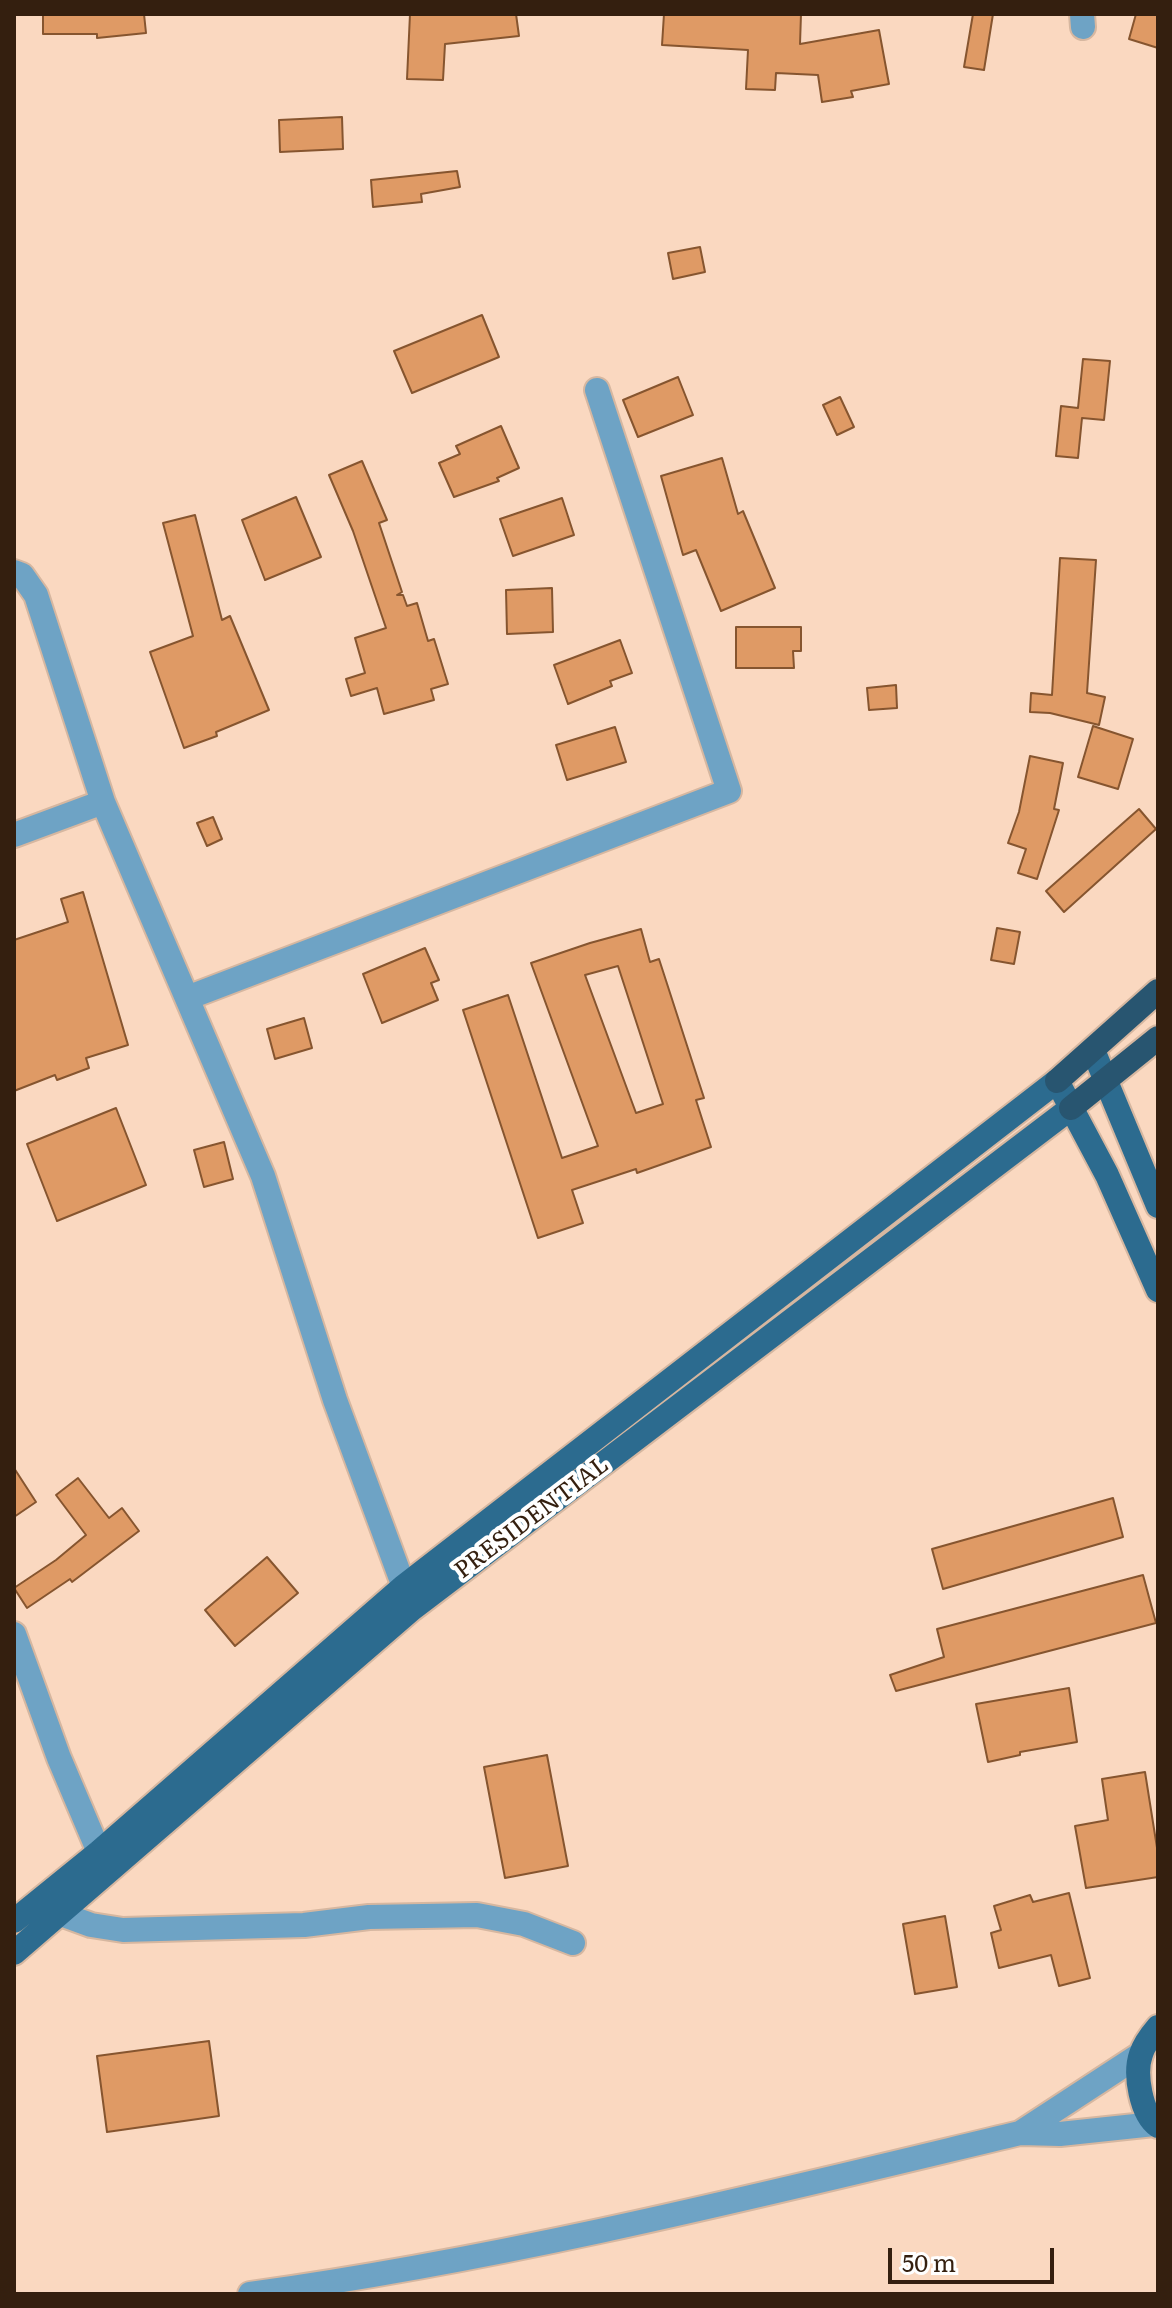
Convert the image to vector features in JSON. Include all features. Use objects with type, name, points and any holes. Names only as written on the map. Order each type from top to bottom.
[{"type":"highway","points":[[1057,1081],[1158,991]]},
{"type":"highway","points":[[1071,1108],[1158,1038]]},
{"type":"main road","points":[[1093,1050],[1156,1197]]},
{"type":"main road","points":[[14,1921],[408,1598],[1057,1081],[1107,1175],[1158,1290]]},
{"type":"main road","name":"PRESIDENTIAL","points":[[14,1953],[61,1914],[408,1598],[1071,1108]]},
{"type":"main road","points":[[1157,2128],[1142,2099],[1139,2075],[1141,2054],[1158,2027]]},
{"type":"street","points":[[187,998],[729,791],[597,390]]},
{"type":"street","points":[[14,572],[22,575],[36,595],[103,802],[263,1176],[335,1400],[408,1598]]},
{"type":"street","points":[[14,835],[103,802]]},
{"type":"street","points":[[14,1634],[59,1758],[99,1852]]},
{"type":"street","points":[[61,1914],[91,1925],[123,1930],[304,1925],[369,1917],[477,1915],[524,1924],[573,1943]]},
{"type":"street","points":[[1020,2133],[1141,2054]]},
{"type":"street","points":[[250,2294],[350,2280],[687,2212],[1020,2133],[1060,2134],[1157,2128]]},
{"type":"building","points":[[43,14],[144,14],[146,33],[97,38],[97,34],[43,34]]},
{"type":"building","points":[[410,14],[516,14],[519,36],[445,44],[443,80],[407,79]]},
{"type":"building","points":[[664,14],[801,14],[800,44],[879,30],[889,84],[851,91],[853,97],[822,102],[818,75],[776,73],[775,90],[746,89],[748,50],[662,45]]},
{"type":"building","points":[[973,14],[993,14],[984,70],[964,67]]},
{"type":"building","points":[[1136,14],[1158,14],[1158,48],[1129,39]]},
{"type":"building","points":[[342,117],[343,149],[280,152],[279,120]]},
{"type":"building","points":[[457,171],[460,187],[421,194],[422,202],[373,207],[371,180]]},
{"type":"building","points":[[700,247],[705,272],[673,279],[668,253]]},
{"type":"building","points":[[482,315],[499,357],[412,393],[394,351]]},
{"type":"building","points":[[1083,359],[1110,361],[1104,420],[1082,418],[1078,458],[1056,456],[1061,406],[1078,408]]},
{"type":"building","points":[[678,377],[693,415],[638,437],[623,400]]},
{"type":"building","points":[[840,397],[854,427],[837,435],[823,405]]},
{"type":"building","points":[[501,426],[519,468],[497,478],[499,481],[454,497],[439,463],[460,454],[456,446]]},
{"type":"building","points":[[722,458],[738,514],[743,511],[775,588],[721,611],[696,550],[683,555],[661,476]]},
{"type":"building","points":[[362,461],[387,520],[379,523],[402,592],[397,595],[403,595],[407,606],[417,603],[428,641],[434,639],[448,684],[431,689],[434,700],[384,714],[377,688],[351,696],[346,679],[365,673],[355,638],[386,628],[353,531],[329,475]]},
{"type":"building","points":[[296,497],[321,557],[265,580],[242,520]]},
{"type":"building","points":[[562,498],[574,535],[513,556],[500,519]]},
{"type":"building","points":[[195,515],[222,620],[230,616],[269,710],[216,732],[217,736],[184,748],[150,652],[193,636],[163,523]]},
{"type":"building","points":[[1060,558],[1096,560],[1087,693],[1105,697],[1099,725],[1050,713],[1030,712],[1031,693],[1052,695]]},
{"type":"building","points":[[552,588],[553,632],[507,634],[506,590]]},
{"type":"building","points":[[736,627],[801,627],[801,651],[793,651],[794,668],[736,668]]},
{"type":"building","points":[[620,640],[632,673],[610,681],[612,686],[568,704],[554,665]]},
{"type":"building","points":[[896,685],[897,708],[869,710],[867,688]]},
{"type":"building","points":[[1093,726],[1133,739],[1118,789],[1078,777]]},
{"type":"building","points":[[615,727],[626,762],[567,780],[556,745]]},
{"type":"building","points":[[1030,756],[1063,763],[1054,809],[1059,810],[1037,879],[1018,873],[1026,849],[1008,843],[1019,812]]},
{"type":"building","points":[[1139,809],[1156,829],[1064,912],[1046,891]]},
{"type":"building","points":[[213,817],[222,839],[207,846],[197,823]]},
{"type":"building","points":[[83,892],[128,1045],[86,1058],[89,1068],[57,1080],[55,1075],[14,1091],[14,940],[68,922],[61,899]]},
{"type":"building","points":[[997,928],[1020,932],[1014,964],[991,960]]},
{"type":"building","points":[[641,929],[650,962],[659,959],[704,1098],[696,1100],[711,1147],[637,1173],[636,1169],[572,1190],[583,1223],[538,1238],[463,1010],[508,995],[562,1158],[598,1146],[531,963]],"holes":[[[618,966],[663,1104],[636,1113],[585,975]]]},
{"type":"building","points":[[425,948],[439,980],[431,983],[438,1000],[382,1023],[363,974]]},
{"type":"building","points":[[304,1018],[312,1048],[275,1059],[267,1029]]},
{"type":"building","points":[[116,1108],[146,1185],[57,1221],[27,1144]]},
{"type":"building","points":[[224,1142],[233,1179],[204,1187],[194,1150]]},
{"type":"building","points":[[14,1468],[36,1502],[14,1517]]},
{"type":"building","points":[[78,1478],[109,1518],[122,1508],[139,1531],[72,1582],[70,1579],[27,1608],[14,1588],[86,1535],[56,1495]]},
{"type":"building","points":[[1113,1498],[1123,1537],[943,1589],[932,1549]]},
{"type":"building","points":[[267,1557],[298,1593],[235,1646],[205,1610]]},
{"type":"building","points":[[1143,1575],[1156,1623],[896,1691],[890,1675],[944,1657],[937,1629]]},
{"type":"building","points":[[1069,1688],[1077,1742],[1020,1752],[1020,1755],[988,1762],[976,1704]]},
{"type":"building","points":[[547,1755],[568,1866],[505,1878],[484,1767]]},
{"type":"building","points":[[1145,1772],[1158,1854],[1158,1877],[1086,1888],[1075,1826],[1108,1820],[1102,1779]]},
{"type":"building","points":[[1069,1893],[1090,1978],[1059,1986],[1051,1955],[999,1968],[991,1933],[1001,1930],[994,1906],[1030,1895],[1033,1902]]},
{"type":"building","points":[[945,1916],[957,1987],[915,1994],[903,1924]]},
{"type":"building","points":[[209,2041],[219,2116],[107,2132],[97,2056]]}]
